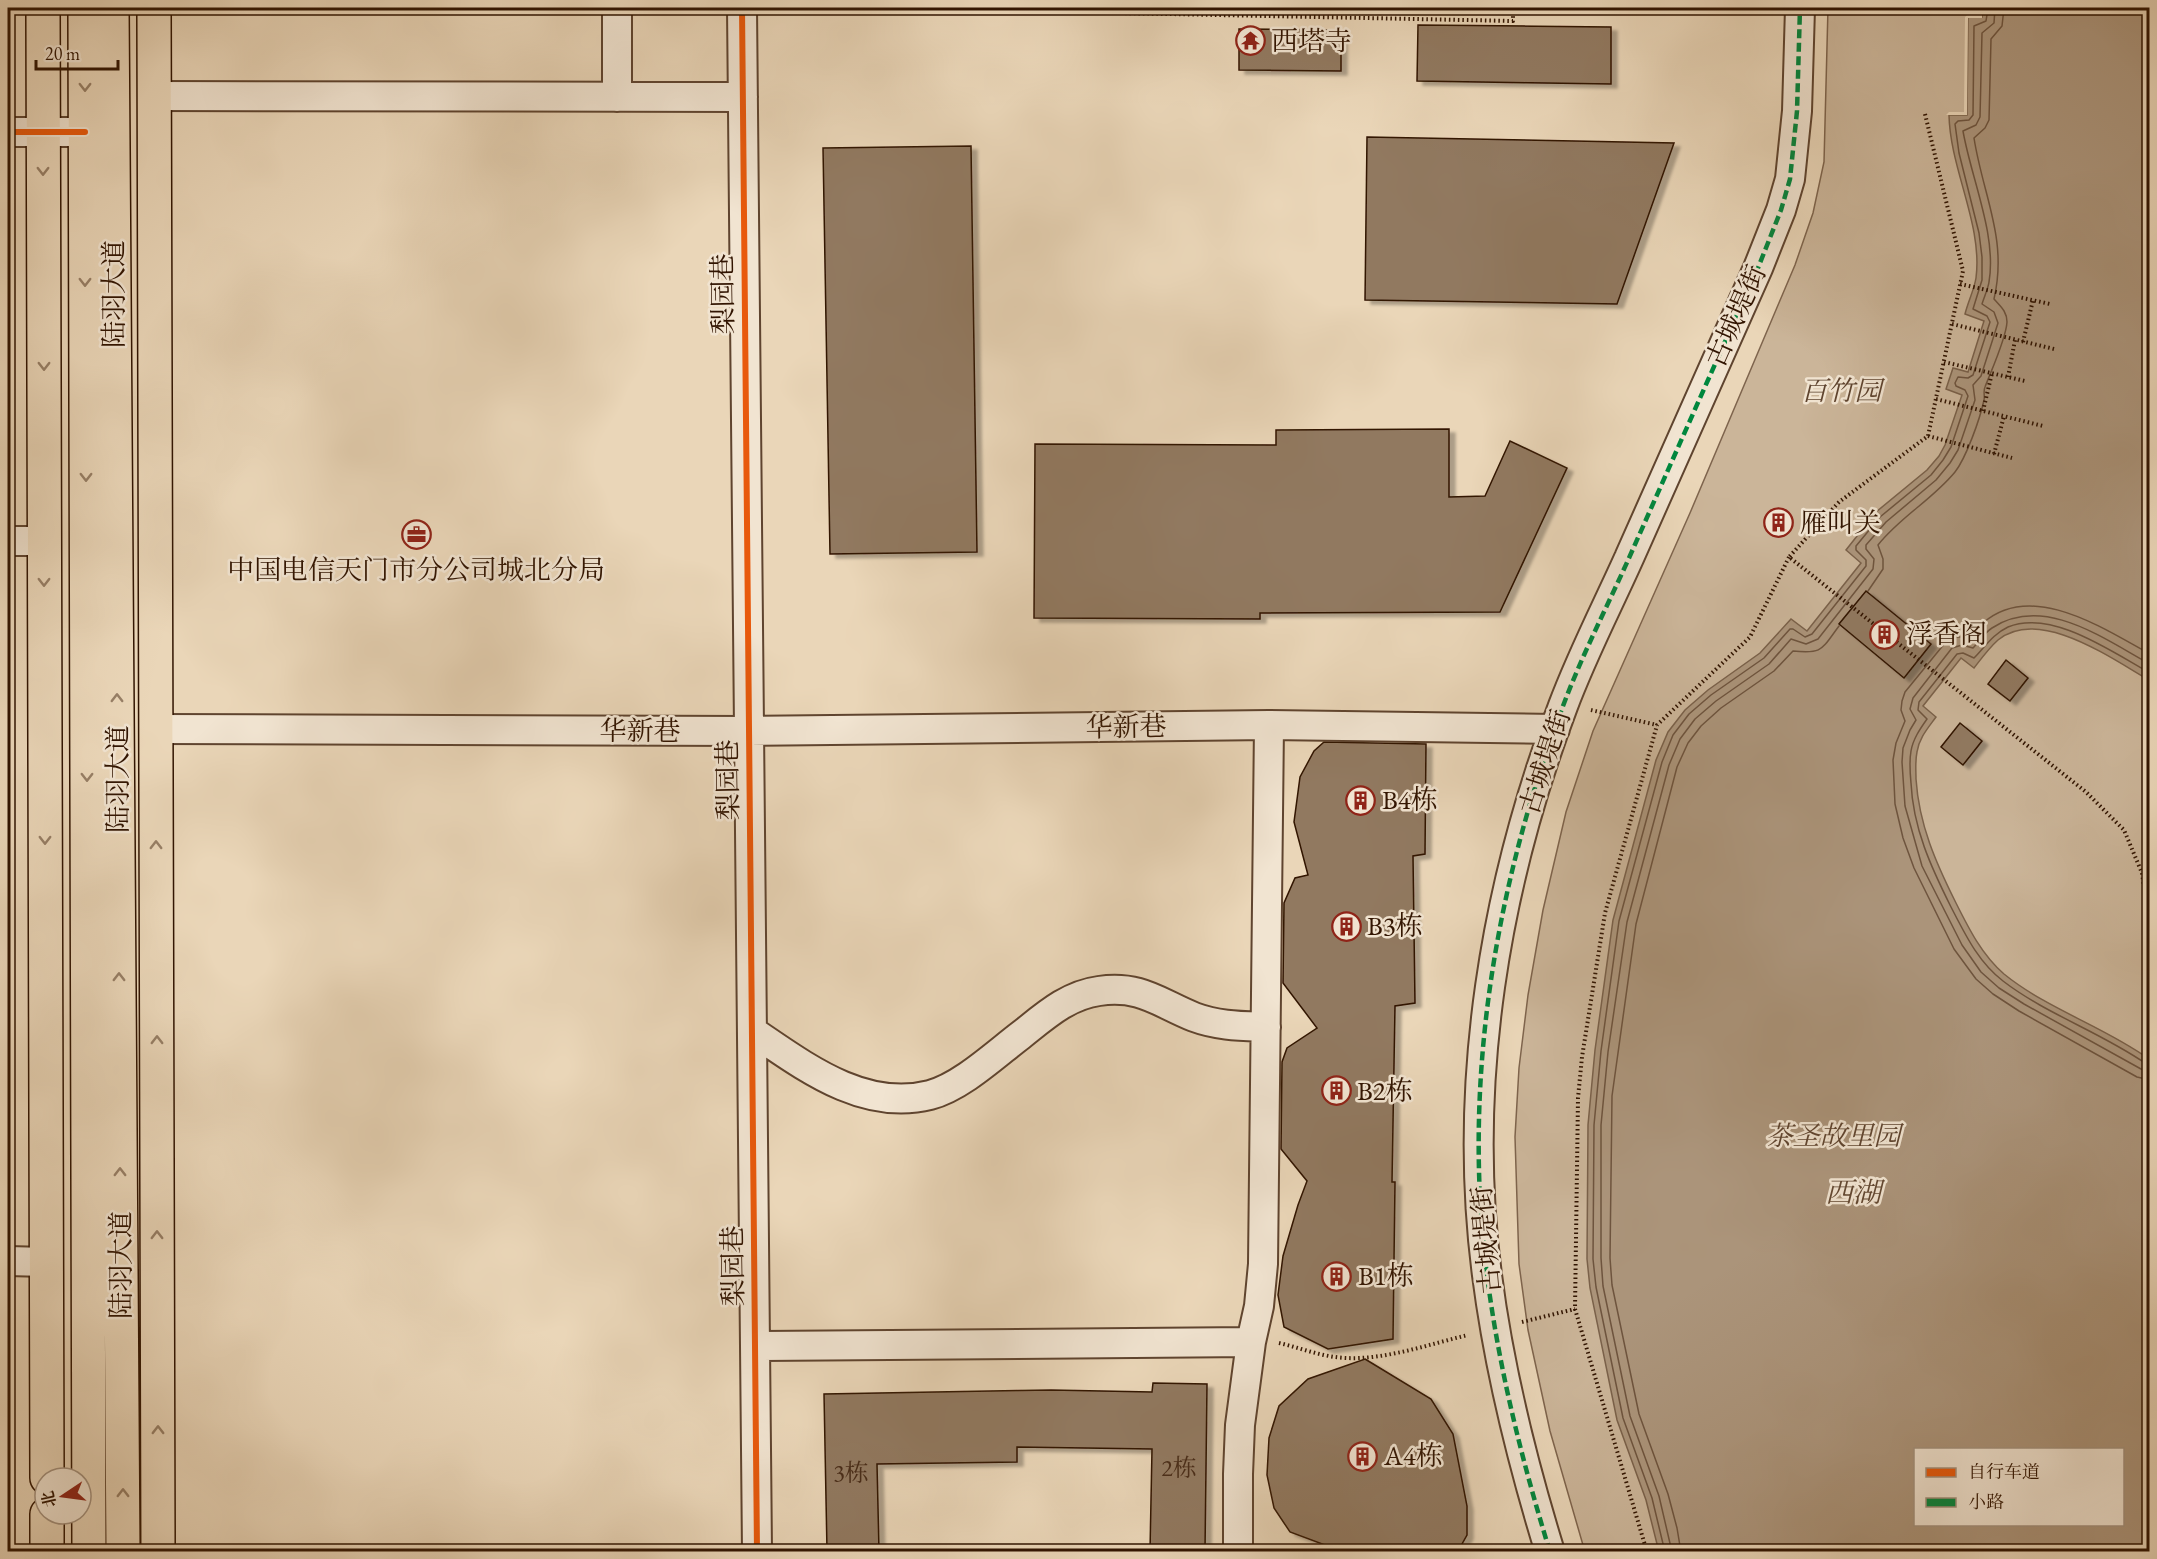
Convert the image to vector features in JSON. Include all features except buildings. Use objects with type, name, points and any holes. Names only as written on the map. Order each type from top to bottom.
[{"type":"main road","points":[[43,8],[47,1466]]},
{"type":"main road","name":"陆羽大道","points":[[85,8],[89,1551]]},
{"type":"main road","name":"陆羽大道","points":[[112,8],[123,1551]]},
{"type":"main road","points":[[154,8],[158,1551]]},
{"type":"main road","points":[[47,1526],[47,1551]]},
{"type":"street","points":[[617,8],[617,97]]},
{"type":"street","name":"梨园巷","points":[[742,8],[758,1551]]},
{"type":"street","name":"古城堤街","points":[[1550,1551],[1517,1432],[1486,1273],[1480,1197],[1480,1078],[1485,1020],[1506,898],[1523,830],[1560,716],[1781,210],[1790,179],[1797,111],[1800,8]]},
{"type":"street","points":[[154,96],[743,97]]},
{"type":"street","points":[[8,132],[85,132]]},
{"type":"street","points":[[8,541],[44,541]]},
{"type":"street","name":"华新巷","points":[[156,729],[748,731],[1269,725],[1560,716]]},
{"type":"street","points":[[1238,1551],[1240,1425],[1251,1342],[1259,1306],[1263,1264],[1269,725]]},
{"type":"street","points":[[752,1031],[816,1073],[853,1091],[891,1099],[931,1095],[959,1082],[1061,1004],[1098,991],[1127,990],[1151,996],[1194,1017],[1224,1026],[1266,1027]]},
{"type":"street","points":[[8,1261],[46,1262]]},
{"type":"street","points":[[755,1346],[1251,1342]]},
{"type":"path","points":[[873,8],[1513,21],[1513,8]]},
{"type":"path","points":[[1183,8],[1183,15]]},
{"type":"path","points":[[1647,1551],[1575,1309],[1578,1098],[1582,1058],[1605,913],[1657,725],[1750,637],[1789,557],[1839,502],[1928,436],[1963,271],[1925,114]]},
{"type":"path","points":[[1960,284],[2050,304]]},
{"type":"path","points":[[2023,342],[2033,300]]},
{"type":"path","points":[[1952,324],[2054,349]]},
{"type":"path","points":[[2008,377],[2015,340]]},
{"type":"path","points":[[1944,362],[2025,381]]},
{"type":"path","points":[[1983,411],[1992,373]]},
{"type":"path","points":[[1936,399],[2043,426]]},
{"type":"path","points":[[1994,454],[2004,416]]},
{"type":"path","points":[[1928,436],[2012,458]]},
{"type":"path","points":[[1789,557],[2086,792],[2124,830],[2142,873],[2150,930]]},
{"type":"path","points":[[1560,716],[1657,725]]},
{"type":"path","points":[[2142,873],[2150,871]]},
{"type":"path","points":[[1251,1342],[1275,1343],[1321,1355],[1348,1358],[1376,1357],[1575,1309]]},
{"type":"green space","name":"西湖","points":[[1828,8],[2149,8],[2149,1551],[1585,1552],[1550,1431],[1528,1330],[1519,1264],[1515,1137],[1519,1068],[1528,995],[1543,910],[1566,812],[1593,731],[1690,513],[1795,265],[1813,213],[1824,162]]},
{"type":"water","name":"西湖","points":[[1982,8],[2149,8],[2149,680],[2075,639],[2054,632],[2034,629],[2015,631],[1998,640],[1974,668],[1961,658],[1923,706],[1936,717],[1920,742],[1916,755],[1916,779],[1925,828],[1942,873],[1961,913],[1989,959],[2004,974],[2039,998],[2114,1037],[2149,1059],[2149,1551],[1659,1552],[1646,1500],[1617,1420],[1590,1288],[1587,1259],[1588,1125],[1595,1050],[1613,920],[1656,760],[1668,732],[1685,710],[1708,690],[1760,653],[1791,619],[1807,631],[1861,563],[1846,550],[1876,512],[1927,470],[1945,445],[1962,395],[1946,389],[1953,368],[1968,372],[1984,321],[1965,314],[1976,278],[1977,258],[1971,217],[1955,156],[1949,115],[1967,115],[1968,17],[1982,17]]},
{"type":"pier","points":[[1979,8],[1982,8],[1982,18],[1968,18],[1967,115],[1946,115],[1949,112],[1964,112],[1965,17],[1968,14],[1979,15]]},
{"type":"marked path","points":[[1550,1552],[1512,1415],[1487,1275],[1480,1203],[1479,1130],[1482,1058],[1490,986],[1502,915],[1519,844],[1539,774],[1570,687],[1758,268],[1781,210],[1790,179],[1797,111],[1800,8]]},
{"type":"cycle path","points":[[742,8],[757,1552]]},
{"type":"cycle path","points":[[8,132],[85,132]]},
{"type":"place","name":"西塔寺","points":[[1250,41]]},
{"type":"place","name":"雁叫关","points":[[1779,523]]},
{"type":"place","name":"中国电信天门市分公司城北分局","points":[[416,535]]},
{"type":"place","name":"浮香阁","points":[[1885,634]]},
{"type":"place","name":"B4栋","points":[[1361,800]]},
{"type":"place","name":"B3栋","points":[[1346,926]]},
{"type":"place","name":"B2栋","points":[[1336,1091]]},
{"type":"place","name":"B1栋","points":[[1337,1276]]},
{"type":"place","name":"A4栋","points":[[1363,1456]]},
{"type":"park label","name":"百竹园","points":[[1841,391]]},
{"type":"park label","name":"茶圣故里园","points":[[1833,1136]]}]
